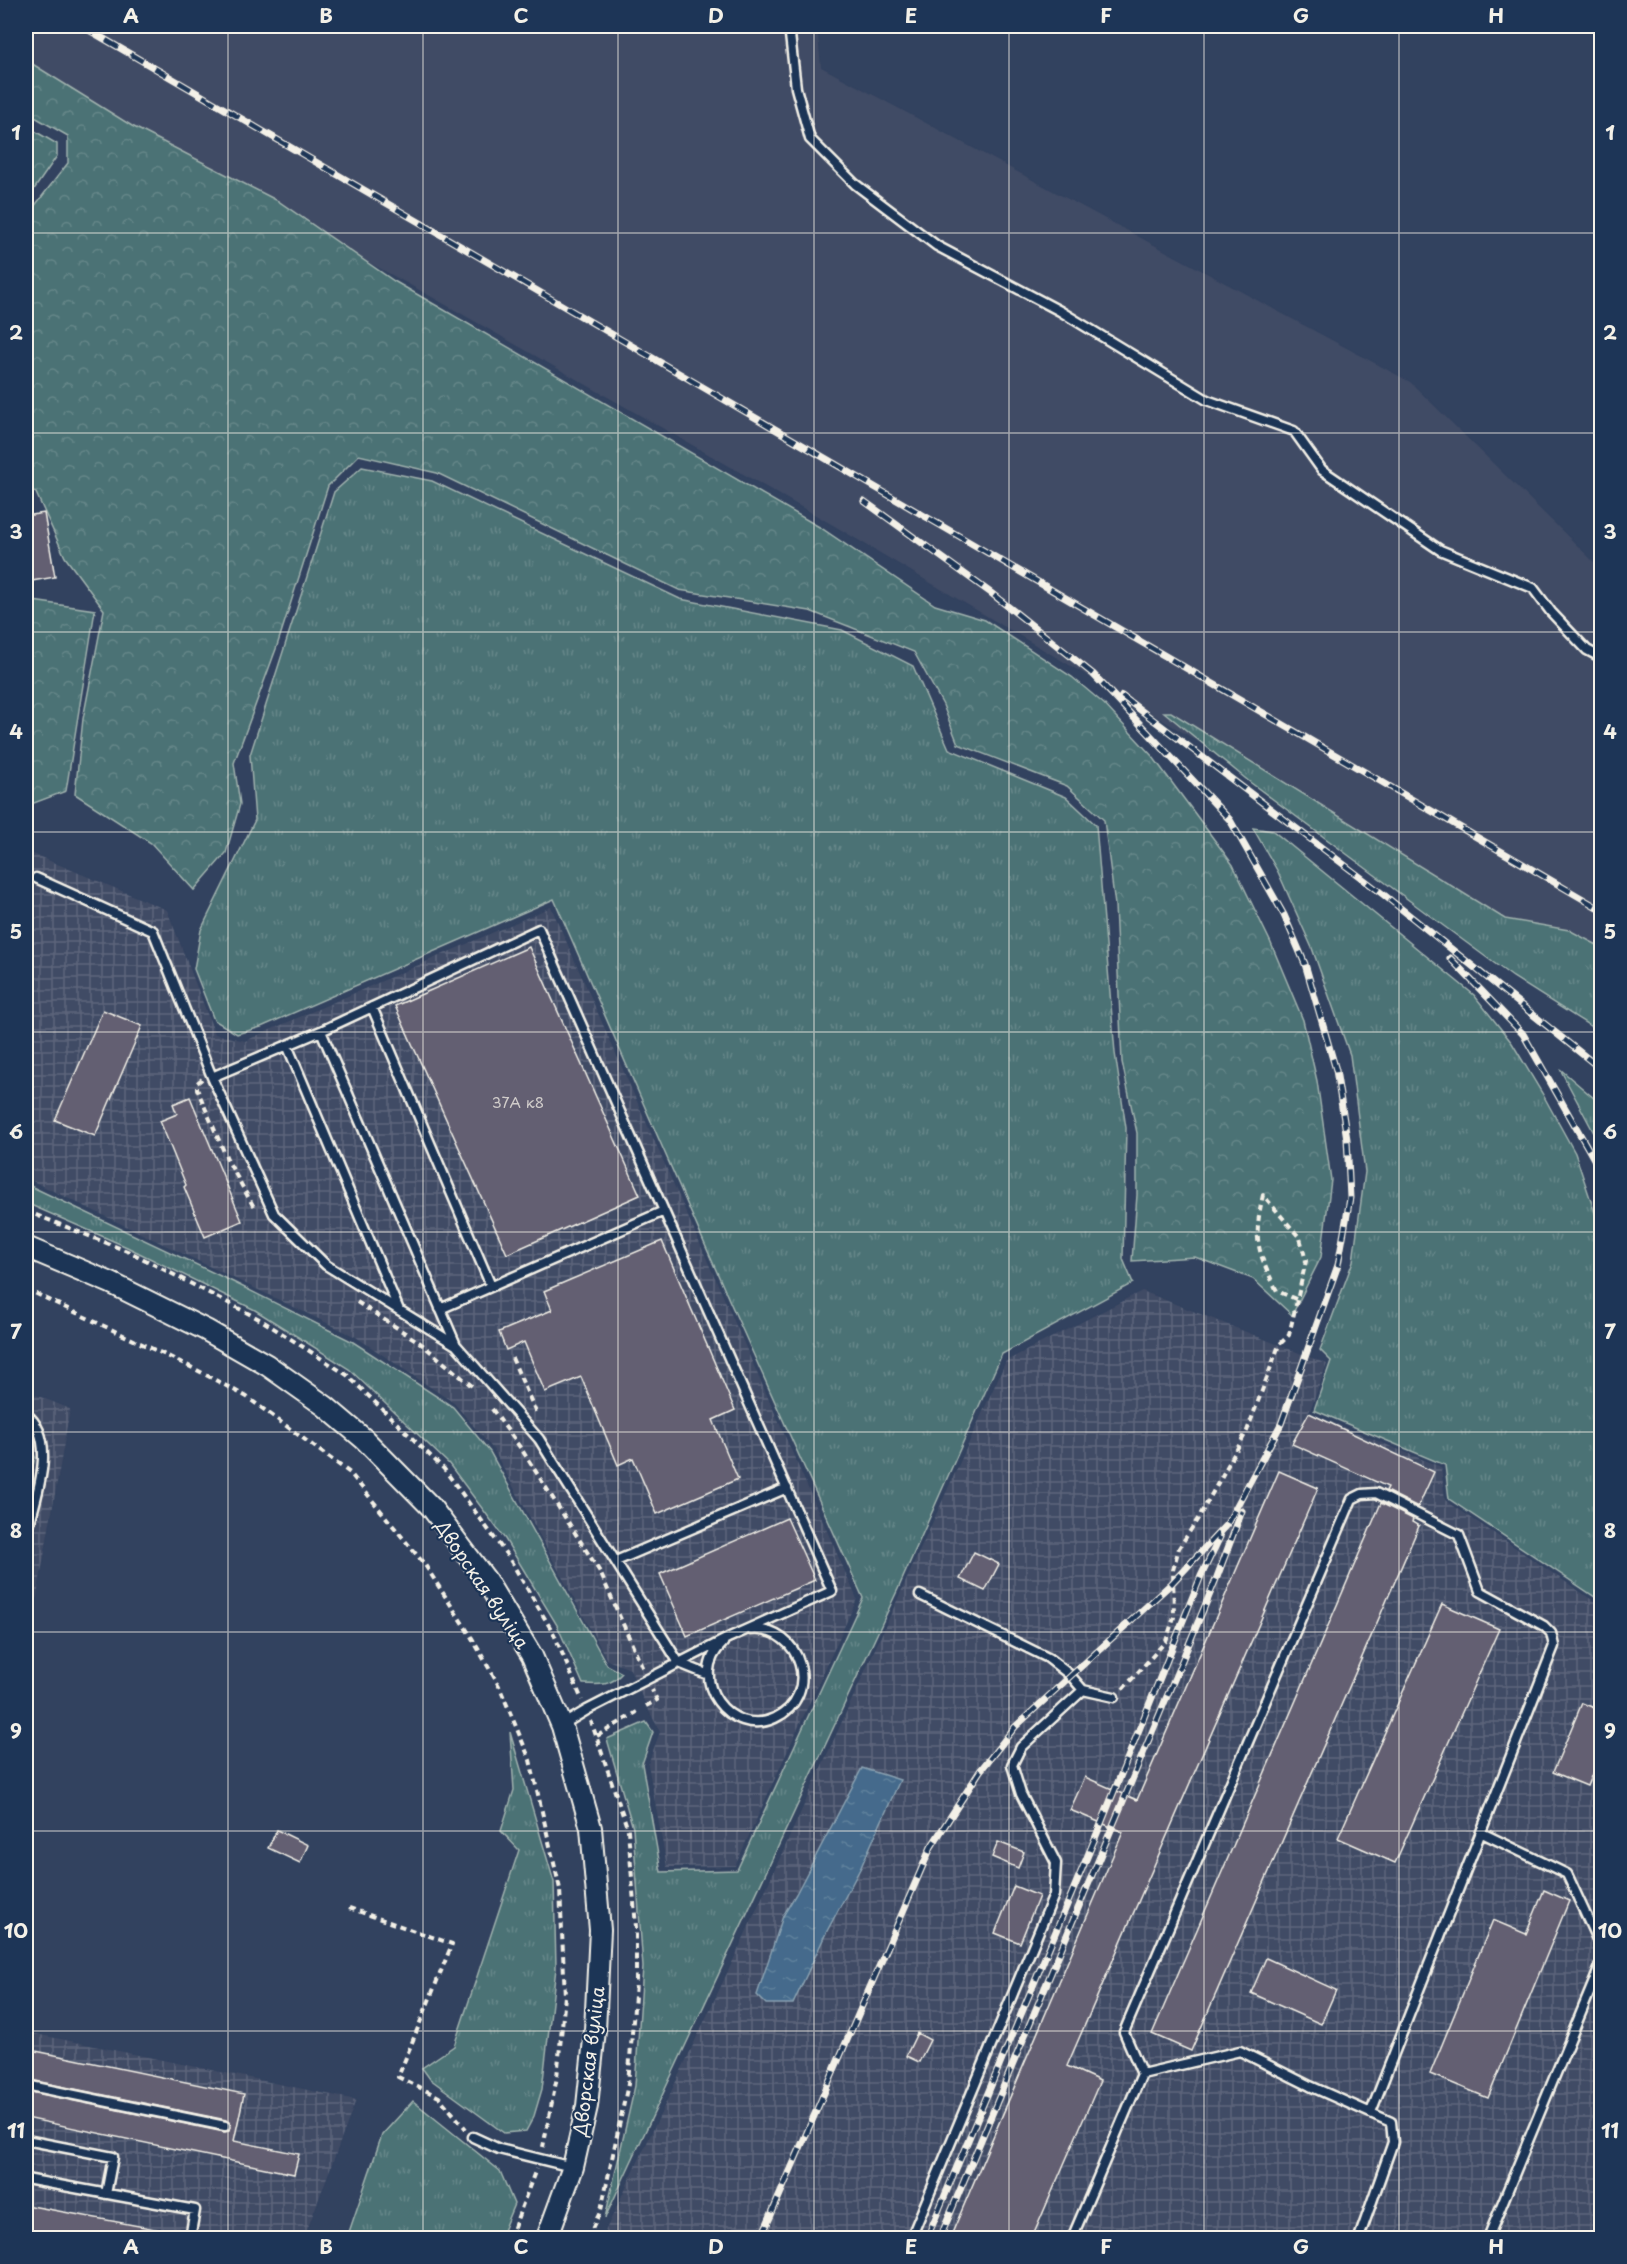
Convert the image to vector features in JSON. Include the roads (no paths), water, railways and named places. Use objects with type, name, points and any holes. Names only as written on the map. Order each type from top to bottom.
[{"type":"street","name":"Дворская вуліца","points":[[26,1247],[111,1283],[206,1330],[267,1365],[325,1406],[364,1440],[431,1507],[486,1580],[532,1656],[562,1726],[591,1828],[600,1930],[596,2030],[587,2106],[573,2167],[547,2238]]},
{"type":"lane","points":[[789,26],[796,88],[810,139],[855,184],[937,246],[1060,311],[1207,400],[1294,431],[1322,470],[1440,550],[1533,588],[1551,612],[1587,650],[1602,658]]},
{"type":"lane","points":[[36,878],[153,931],[212,1077],[274,1214],[326,1265],[456,1346],[539,1438],[679,1663],[709,1675]]},
{"type":"lane","points":[[212,1077],[321,1031],[539,929],[832,1591],[730,1637],[587,1710],[562,1726]]},
{"type":"lane","points":[[372,1007],[491,1286]]},
{"type":"lane","points":[[321,1031],[456,1346]]},
{"type":"lane","points":[[288,1045],[399,1311]]},
{"type":"lane","points":[[440,1309],[664,1210]]},
{"type":"lane","points":[[26,1414],[33,1419],[42,1438],[44,1458],[26,1537]]},
{"type":"lane","points":[[616,1561],[787,1488]]},
{"type":"lane","points":[[1072,2238],[1142,2074],[1124,2032],[1352,1499],[1362,1494],[1376,1493],[1459,1535],[1480,1591],[1544,1626],[1551,1633],[1554,1646],[1371,2112]]},
{"type":"lane","points":[[920,1595],[1048,1658],[1070,1675],[1083,1690],[1113,1697]]},
{"type":"lane","points":[[730,1637],[719,1647],[711,1660],[709,1675],[711,1691],[730,1715],[745,1721],[760,1722],[776,1718],[789,1709],[798,1696],[802,1681],[801,1665],[795,1651],[785,1640],[773,1633],[758,1629],[743,1631]]},
{"type":"lane","points":[[911,2238],[1054,1895],[1056,1863],[1021,1794],[1012,1765],[1021,1747],[1083,1690]]},
{"type":"lane","points":[[1482,1833],[1567,1874],[1602,1950]]},
{"type":"lane","points":[[1488,2238],[1602,1962]]},
{"type":"lane","points":[[1142,2074],[1240,2051],[1310,2086],[1391,2122],[1394,2142],[1359,2238]]},
{"type":"lane","points":[[26,2085],[225,2126]]},
{"type":"lane","points":[[472,2137],[499,2149],[573,2167]]},
{"type":"lane","points":[[26,2140],[113,2157],[106,2194]]},
{"type":"lane","points":[[26,2179],[195,2210],[190,2238]]},
{"type":"water","points":[[862,1768],[900,1780],[861,1867],[826,1933],[793,2004],[766,2004],[757,1995],[783,1916]]},
{"type":"railway","points":[[82,26],[1602,910]]},
{"type":"railway","points":[[761,2238],[931,1847],[980,1771],[1015,1727],[1172,1583],[1227,1524],[1281,1424],[1338,1265],[1350,1198],[1347,1139],[1336,1070],[1305,964],[1284,915],[1230,820],[1093,674],[991,593],[864,501]]},
{"type":"railway","points":[[1122,696],[1384,895],[1602,1070]]},
{"type":"railway","points":[[1450,958],[1523,1034],[1602,1173]]},
{"type":"railway","points":[[940,2238],[1217,1577],[1242,1511]]},
{"type":"railway","points":[[927,2238],[1101,1824],[1201,1576],[1220,1537]]}]
